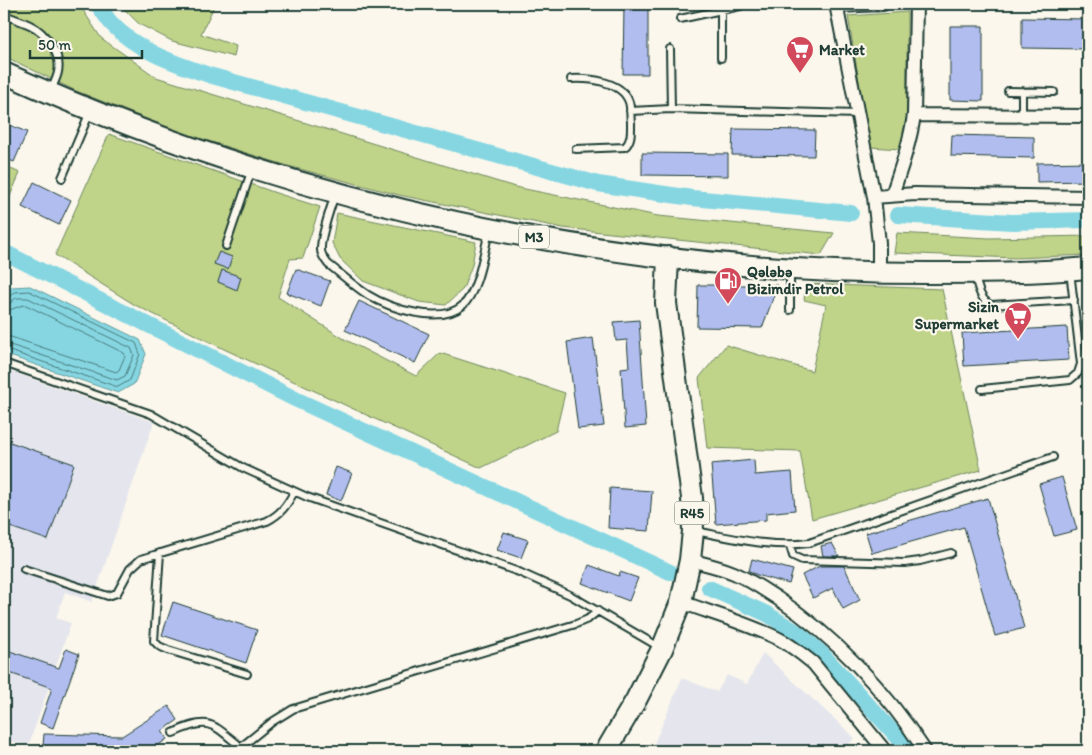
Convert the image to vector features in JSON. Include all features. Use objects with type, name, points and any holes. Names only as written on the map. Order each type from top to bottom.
[{"type":"main road","name":"M3","points":[[6,81],[50,94],[159,137],[252,168],[336,193],[489,230],[668,257],[790,269],[879,273],[973,273],[1079,269]]},
{"type":"main road","name":"R45","points":[[606,751],[636,700],[662,649],[681,602],[690,560],[693,531],[692,498],[689,464],[666,303],[668,257]]},
{"type":"street","points":[[879,273],[879,243],[874,197],[836,5],[883,4]]},
{"type":"street","points":[[892,195],[907,151],[914,114],[916,4]]},
{"type":"street","points":[[914,114],[1088,116]]},
{"type":"street","points":[[874,197],[945,194],[1088,197]]},
{"type":"street","points":[[690,560],[733,573],[758,585],[802,615],[841,649],[872,680],[909,727],[925,751]]},
{"type":"street","points":[[681,602],[782,641],[799,652],[812,664],[881,749]]},
{"type":"lane","points":[[680,19],[743,4]]},
{"type":"lane","points":[[721,10],[721,58]]},
{"type":"lane","points":[[4,15],[31,25],[44,34],[54,50],[59,62],[58,73],[50,94]]},
{"type":"lane","points":[[670,49],[671,109]]},
{"type":"lane","points":[[571,78],[599,80],[616,88],[629,102],[632,134],[629,144],[625,147],[576,149]]},
{"type":"lane","points":[[1008,91],[1054,92]]},
{"type":"lane","points":[[1022,91],[1022,116]]},
{"type":"lane","points":[[630,110],[671,109],[858,114]]},
{"type":"lane","points":[[62,178],[91,111]]},
{"type":"lane","points":[[226,246],[252,168]]},
{"type":"lane","points":[[336,193],[320,250],[323,258],[367,294],[377,300],[407,310],[432,315],[448,313],[462,306],[471,294],[489,230]]},
{"type":"lane","points":[[790,269],[790,310]]},
{"type":"lane","points":[[982,389],[1070,380],[1078,373],[1081,364],[1074,300],[1079,269]]},
{"type":"lane","points":[[973,273],[982,297],[985,302],[991,304],[1074,300]]},
{"type":"lane","points":[[4,363],[151,414],[244,468],[294,492],[519,572],[570,594],[662,649]]},
{"type":"lane","points":[[693,531],[774,545],[808,544],[1053,457]]},
{"type":"lane","points":[[24,569],[108,596],[117,593],[130,568],[141,559],[267,520],[278,515],[287,506],[294,492]]},
{"type":"lane","points":[[790,546],[793,556],[802,560],[905,563],[950,553]]},
{"type":"lane","points":[[160,553],[154,641],[159,646],[168,650],[247,674]]},
{"type":"lane","points":[[173,733],[193,724],[207,723],[218,728],[238,749],[272,722],[293,709],[576,624],[588,619],[598,611]]},
{"type":"shaded area","points":[[4,369],[154,422],[92,602],[65,592],[56,618],[71,623],[28,747],[4,739]]},
{"type":"shaded area","points":[[763,653],[855,738],[842,751],[651,751],[682,678],[717,692],[727,675],[747,684]]},
{"type":"green space","points":[[4,4],[79,4],[101,38],[156,77],[515,187],[658,216],[834,233],[821,255],[563,228],[399,195],[288,166],[179,132],[76,91],[4,56]]},
{"type":"green space","points":[[119,4],[215,4],[201,34],[236,46],[234,57],[172,41],[139,24]]},
{"type":"green space","points":[[907,12],[907,114],[900,149],[870,147],[848,16]]},
{"type":"green space","points":[[109,134],[320,207],[303,258],[290,259],[278,297],[346,340],[416,376],[440,353],[565,393],[556,431],[481,468],[226,350],[135,305],[55,255]]},
{"type":"green space","points":[[4,166],[20,173],[4,210]]},
{"type":"green space","points":[[337,213],[476,242],[472,265],[463,289],[446,305],[419,302],[363,281],[340,259],[332,243]]},
{"type":"green space","points":[[897,233],[989,238],[1088,236],[1088,255],[1015,258],[894,253]]},
{"type":"green space","points":[[806,284],[942,289],[981,470],[812,519],[800,451],[707,448],[699,378],[726,345],[812,371],[826,305],[804,300]]},
{"type":"water","points":[[30,286],[140,340],[146,354],[134,384],[118,393],[4,354],[4,294],[11,287]]},
{"type":"building","points":[[624,4],[648,4],[648,74],[623,74]]},
{"type":"building","points":[[1022,18],[1088,19],[1088,49],[1022,48]]},
{"type":"building","points":[[950,26],[983,26],[983,101],[950,100]]},
{"type":"building","points":[[4,123],[27,132],[14,162],[4,158]]},
{"type":"building","points":[[733,129],[815,130],[814,156],[732,155]]},
{"type":"building","points":[[952,135],[1034,137],[1034,158],[951,156]]},
{"type":"building","points":[[642,153],[728,154],[728,176],[642,175]]},
{"type":"building","points":[[1088,162],[1088,181],[1037,182],[1037,163]]},
{"type":"building","points":[[34,182],[71,200],[59,225],[22,207]]},
{"type":"building","points":[[219,252],[232,257],[228,269],[214,264]]},
{"type":"building","points":[[296,269],[330,281],[321,306],[287,293]]},
{"type":"building","points":[[222,270],[241,277],[237,290],[218,282]]},
{"type":"building","points":[[698,285],[778,285],[762,328],[697,327]]},
{"type":"building","points":[[359,301],[429,334],[415,363],[345,330]]},
{"type":"building","points":[[639,320],[646,426],[625,428],[621,368],[629,367],[627,340],[616,341],[614,322]]},
{"type":"building","points":[[1067,327],[1069,360],[964,366],[962,333]]},
{"type":"building","points":[[593,338],[604,426],[578,429],[567,342]]},
{"type":"building","points":[[4,440],[74,464],[48,540],[4,525]]},
{"type":"building","points":[[754,460],[755,475],[792,472],[795,510],[766,513],[766,520],[716,524],[711,464]]},
{"type":"building","points":[[336,467],[352,473],[341,501],[326,495]]},
{"type":"building","points":[[1062,477],[1077,530],[1054,536],[1039,484]]},
{"type":"building","points":[[610,488],[652,491],[649,531],[608,528]]},
{"type":"building","points":[[988,498],[1024,628],[995,636],[964,527],[872,553],[866,533]]},
{"type":"building","points":[[504,532],[528,540],[521,558],[497,550]]},
{"type":"building","points":[[832,543],[839,556],[823,556],[821,546]]},
{"type":"building","points":[[752,559],[793,570],[789,584],[749,571]]},
{"type":"building","points":[[589,565],[619,576],[620,572],[638,578],[629,601],[582,583]]},
{"type":"building","points":[[820,566],[844,566],[860,600],[843,609],[833,588],[813,598],[802,575]]},
{"type":"building","points":[[173,602],[257,630],[246,663],[162,635]]},
{"type":"building","points":[[4,649],[59,668],[66,649],[79,654],[53,728],[40,723],[52,688],[4,671]]},
{"type":"building","points":[[169,706],[178,720],[162,731],[167,739],[150,751],[84,751],[84,749],[43,746],[44,734],[122,736]]},
{"type":"waterway","points":[[97,4],[111,23],[132,41],[144,49],[183,66],[209,75],[598,184],[692,198],[851,213]]},
{"type":"waterway","points":[[898,215],[1012,222],[1088,220]]},
{"type":"waterway","points":[[4,252],[295,399],[670,572]]},
{"type":"waterway","points":[[709,588],[767,614],[798,633],[823,655],[908,751]]},
{"type":"place","name":"Market","points":[[800,74]]},
{"type":"place","name":"Qələbə Bizimdir Petrol","points":[[728,305]]},
{"type":"place","name":"Sizin Supermarket","points":[[1018,340]]}]
